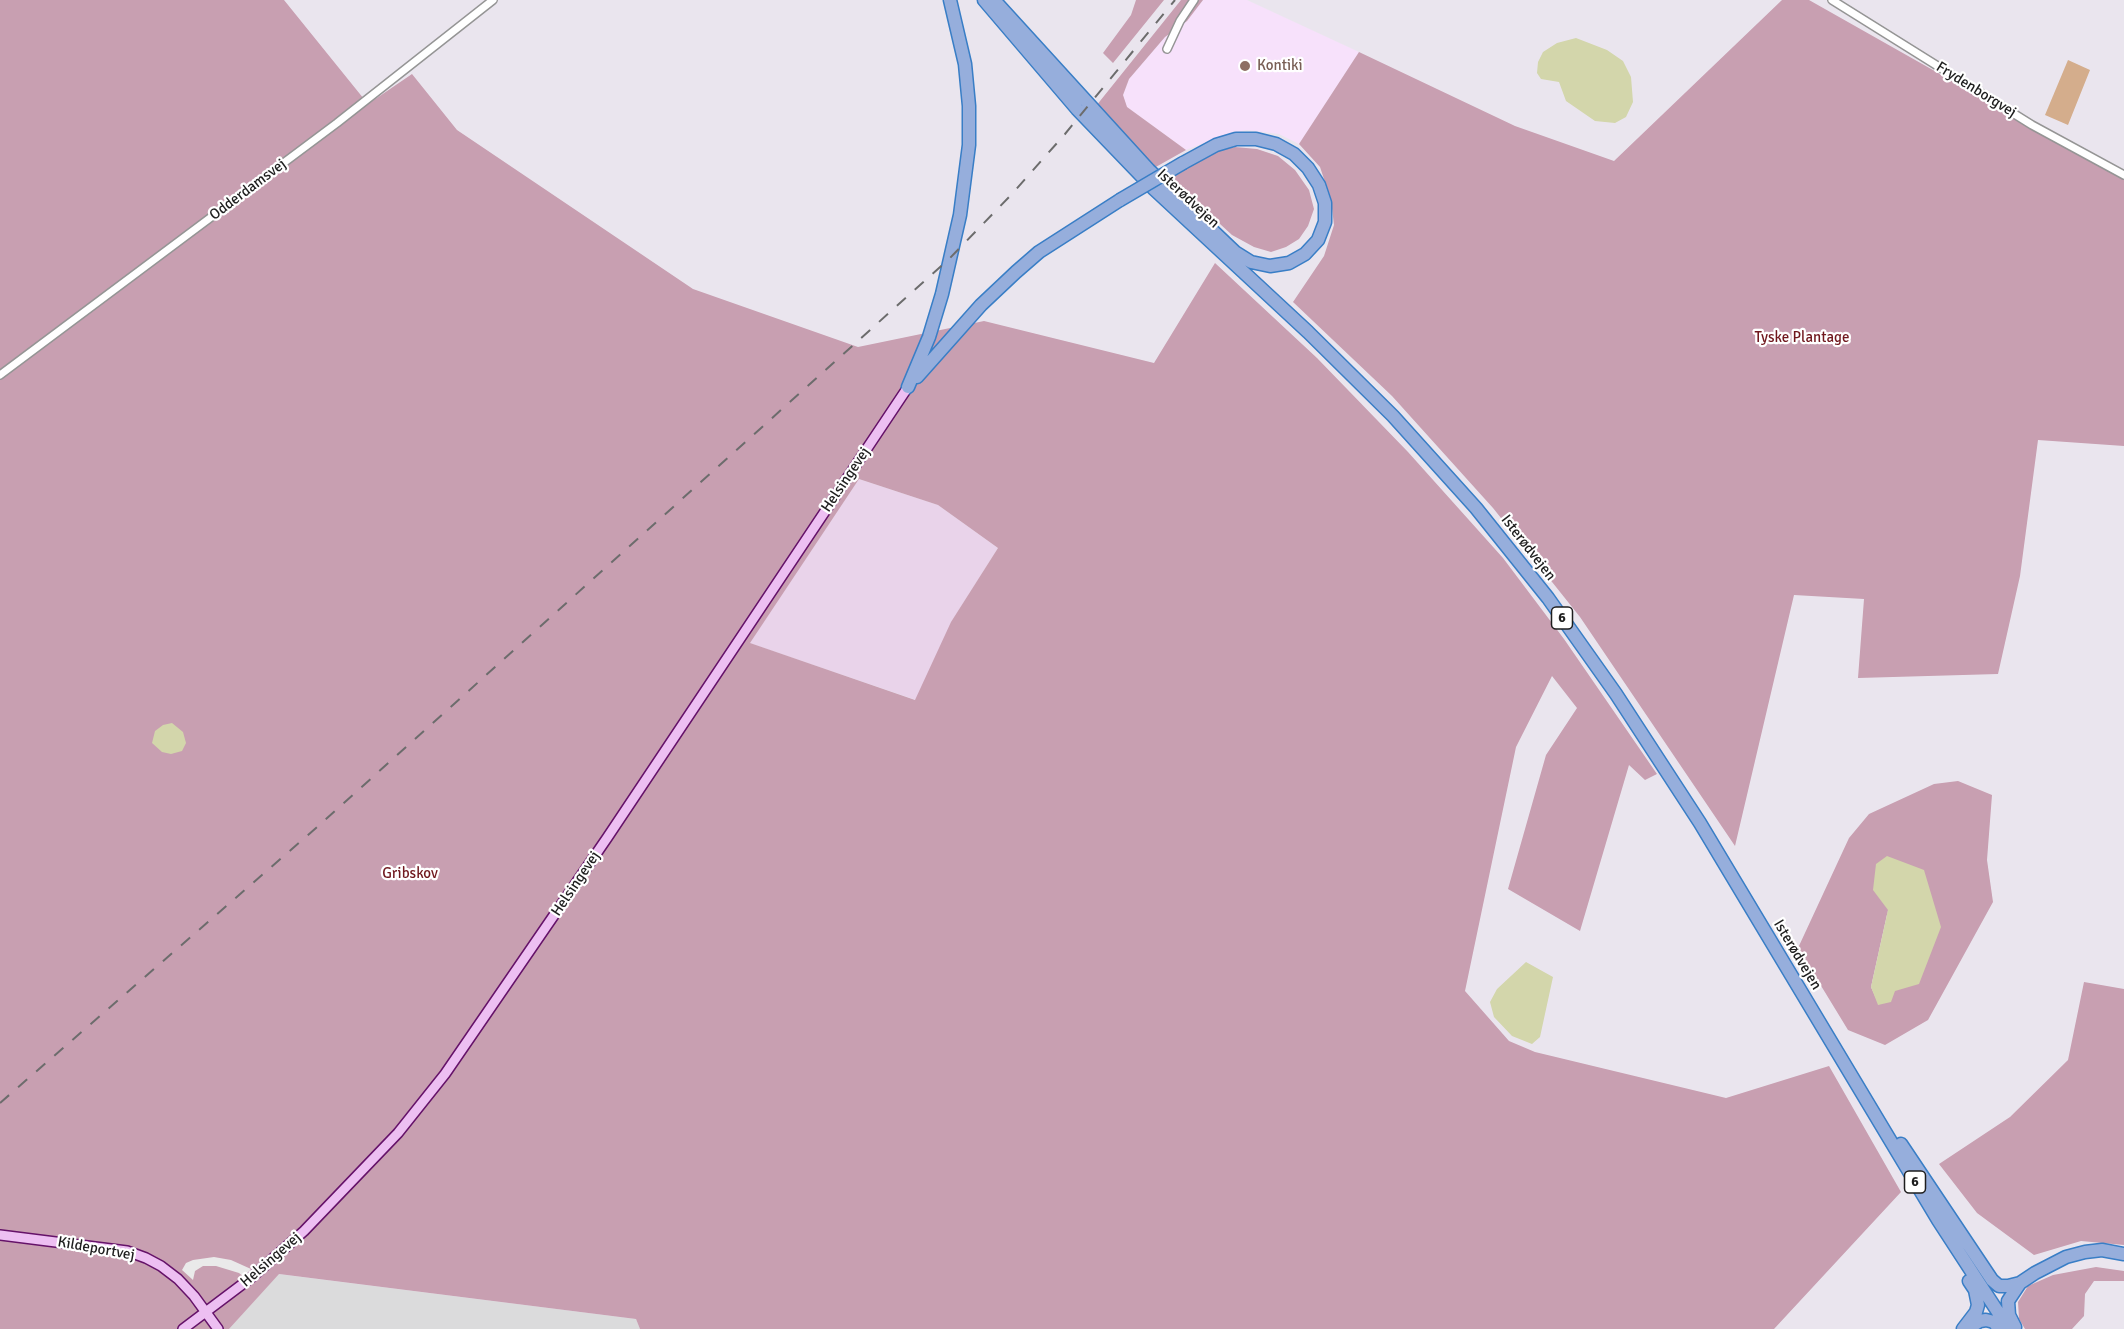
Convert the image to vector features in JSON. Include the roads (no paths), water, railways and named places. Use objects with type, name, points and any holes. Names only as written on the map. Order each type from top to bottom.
[{"type":"highway","points":[[908,387],[929,338],[942,294],[960,215],[969,145],[969,106],[965,64],[950,0]]},
{"type":"highway","name":"Isterødvejen","points":[[984,0],[1034,61],[1154,189],[1365,387],[1440,467],[1548,598],[1616,694],[1674,783],[1953,1244],[2009,1329]]},
{"type":"highway","points":[[908,387],[981,305],[1039,252],[1120,200],[1183,163],[1216,145],[1236,139],[1256,139],[1276,144],[1294,154],[1308,168],[1319,185],[1325,203],[1325,222],[1318,240],[1305,254],[1289,263],[1270,266],[1251,262],[1235,252],[1149,170],[994,0]]},
{"type":"highway","points":[[1878,1120],[1903,1146],[1992,1280],[1999,1286],[2020,1283],[2048,1265],[2066,1257],[2102,1250],[2124,1254]]},
{"type":"highway","points":[[1953,1244],[1962,1270],[1977,1298],[1976,1312],[1965,1329]]},
{"type":"highway","points":[[2017,1329],[2008,1308],[2008,1301],[2020,1283]]},
{"type":"highway","points":[[1965,1329],[1986,1320],[1994,1322],[1999,1329]]},
{"type":"street","name":"Odderdamsvej","points":[[0,375],[337,123],[493,0]]},
{"type":"street","points":[[1167,49],[1180,21],[1194,0]]},
{"type":"street","name":"Frydenborgvej","points":[[1832,0],[2032,125],[2124,175]]},
{"type":"street","name":"Helsingevej","points":[[183,1329],[252,1277],[304,1231],[398,1133],[445,1074],[607,838],[908,387]]},
{"type":"street","name":"Kildeportvej","points":[[0,1235],[126,1251],[136,1255],[161,1266],[178,1279],[207,1312],[218,1329]]},
{"type":"railway","points":[[0,1103],[316,828],[949,259],[1012,194],[1065,134],[1175,0]]},
{"type":"place","name":"Kontiki","points":[[1245,66]]},
{"type":"park label","name":"Tyske Plantage","points":[[1802,338]]},
{"type":"park label","name":"Gribskov","points":[[410,874]]}]
